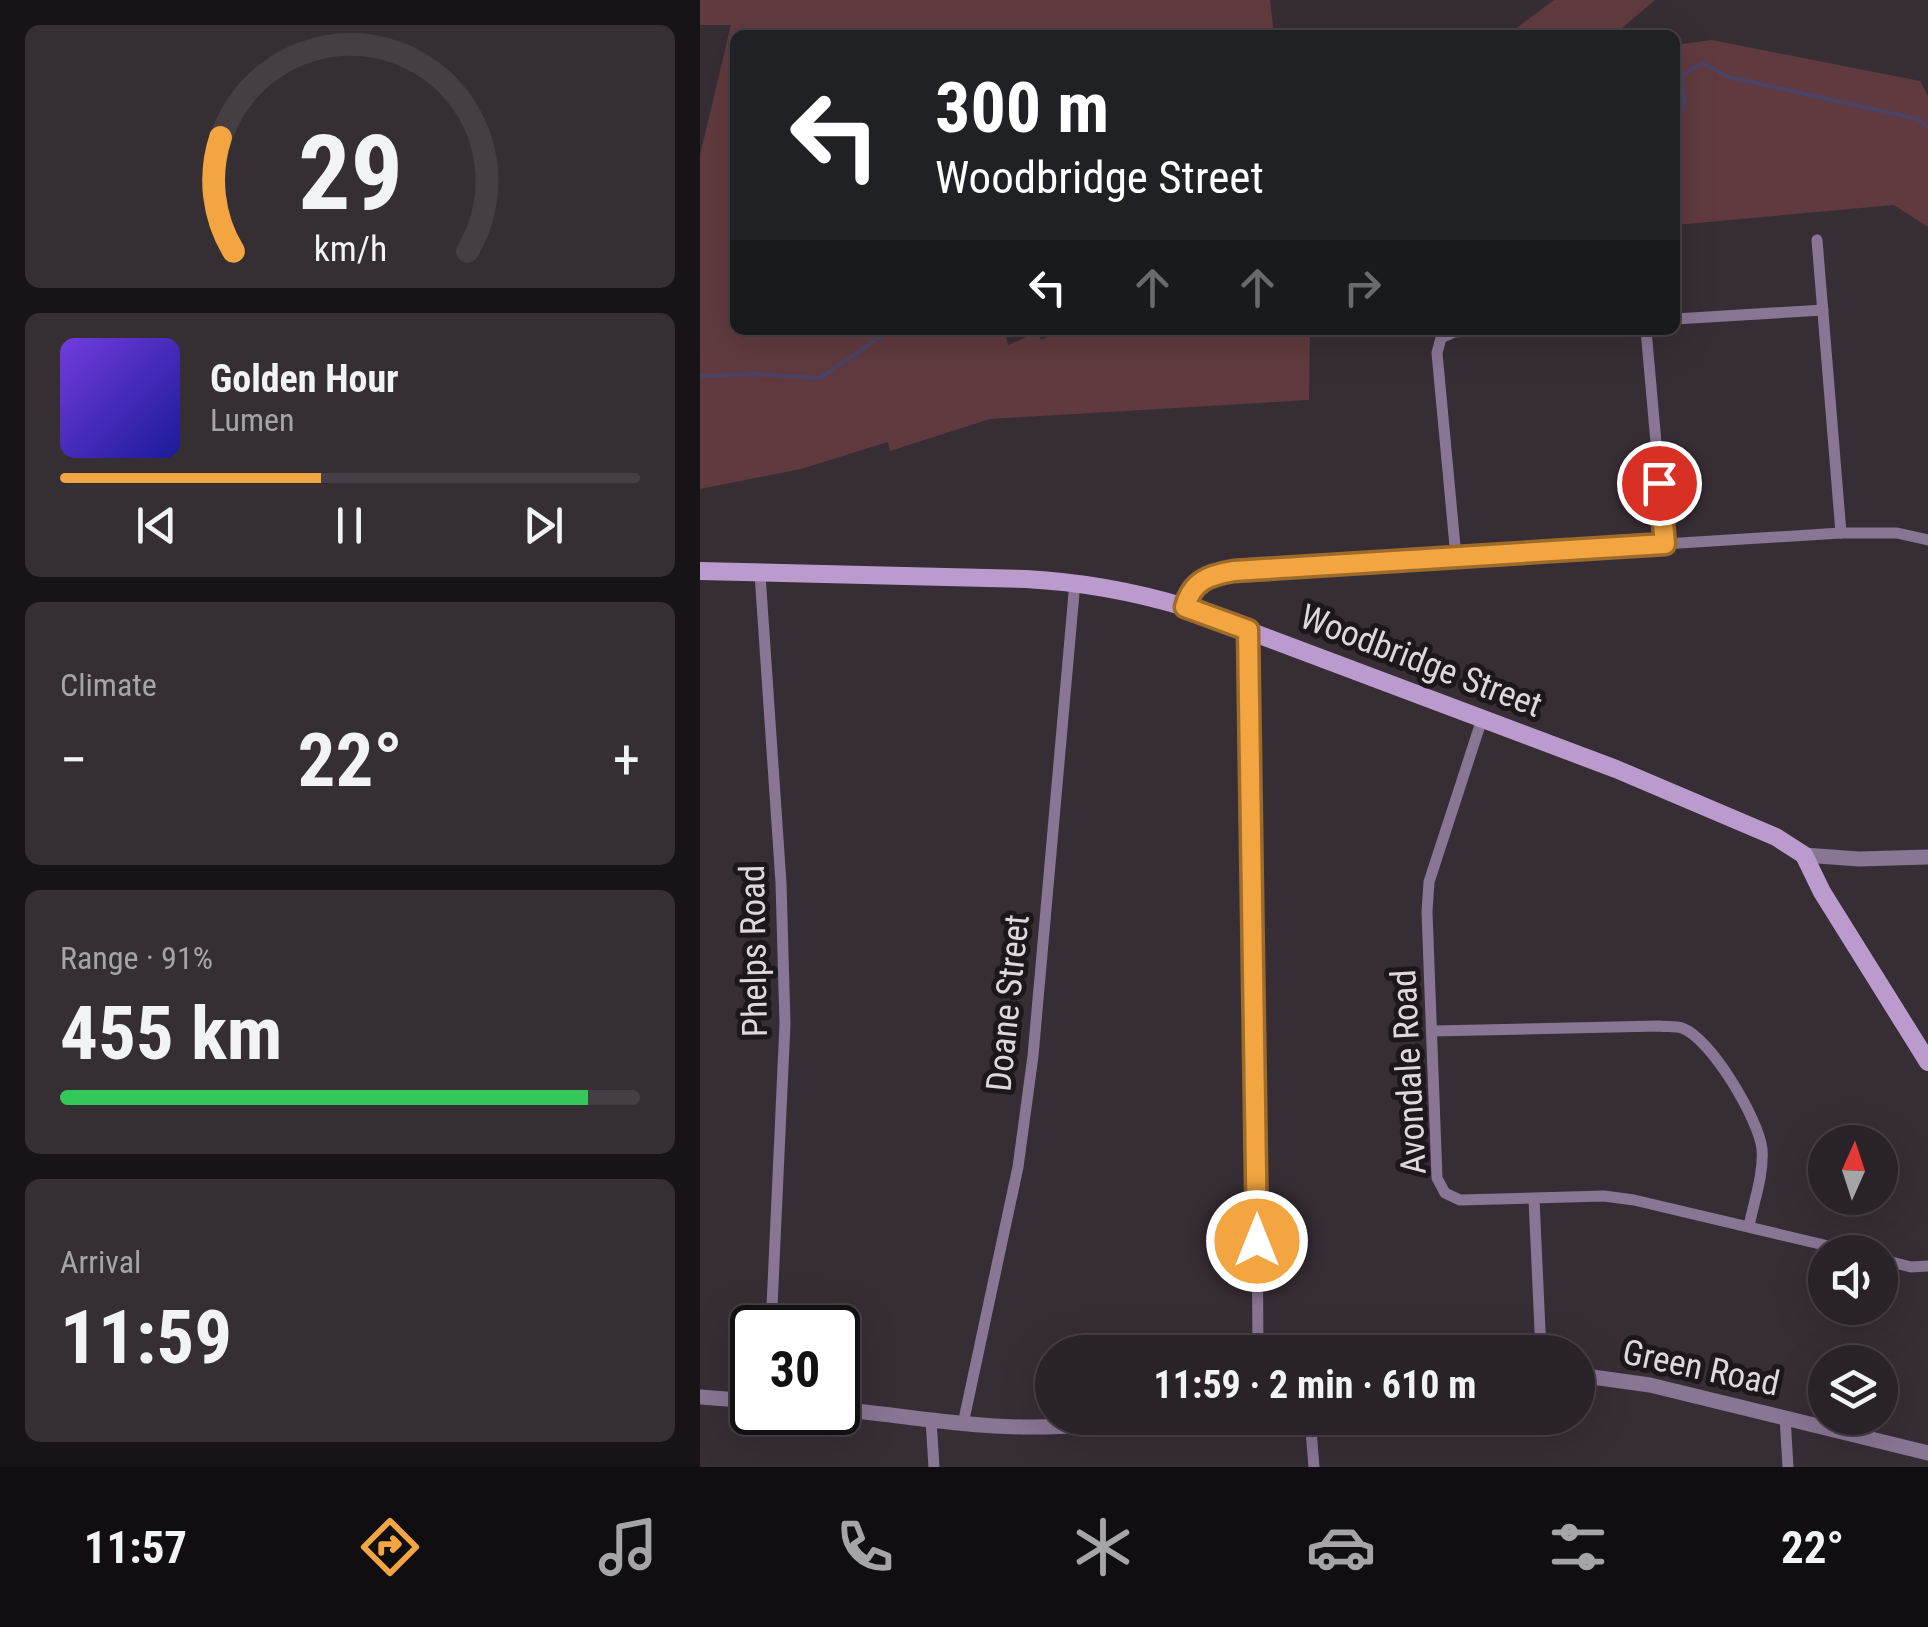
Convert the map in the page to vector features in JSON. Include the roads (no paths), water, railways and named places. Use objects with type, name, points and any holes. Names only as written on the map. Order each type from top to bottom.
[{"type":"main road","name":"Woodbridge Street","points":[[700,571],[1026,579],[1075,582],[1145,594],[1616,769],[1776,837],[1804,855]]},
{"type":"main road","points":[[1804,855],[1822,892],[1928,1062]]},
{"type":"street","points":[[1817,240],[1840,532]]},
{"type":"street","points":[[1680,319],[1823,310]]},
{"type":"street","points":[[1448,335],[1441,338],[1437,353],[1456,558]]},
{"type":"street","points":[[1646,335],[1665,544]]},
{"type":"street","points":[[1185,607],[1199,582],[1214,574],[1840,532],[1897,533],[1928,540]]},
{"type":"street","name":"Phelps Road","points":[[760,574],[781,882],[785,1024],[772,1305]]},
{"type":"street","name":"Doane Street","points":[[963,1424],[1021,1148],[1033,1056],[1075,582]]},
{"type":"street","points":[[1248,630],[1258,1335]]},
{"type":"street","name":"Avondale Road","points":[[1482,719],[1430,882],[1427,912],[1435,1153],[1438,1178],[1445,1192],[1460,1200],[1604,1196],[1634,1200],[1808,1241]]},
{"type":"street","points":[[1804,855],[1860,859],[1928,857]]},
{"type":"street","points":[[1433,1031],[1682,1028],[1702,1041],[1716,1057],[1754,1122],[1762,1147],[1761,1169],[1748,1226]]},
{"type":"street","points":[[1534,1199],[1541,1335]]},
{"type":"street","points":[[1898,1264],[1928,1266]]},
{"type":"street","name":"Green Road","points":[[1595,1377],[1650,1384],[1928,1453]]},
{"type":"street","points":[[700,1397],[730,1399]]},
{"type":"street","points":[[860,1412],[963,1424],[1035,1427]]},
{"type":"street","points":[[1785,1417],[1788,1467]]},
{"type":"street","points":[[931,1420],[934,1467]]},
{"type":"street","points":[[1311,1435],[1314,1467]]},
{"type":"waterway","points":[[1680,114],[1685,100],[1681,76],[1702,63],[1729,77],[1918,119],[1928,128]]},
{"type":"waterway","points":[[700,376],[820,378],[885,335]]}]
